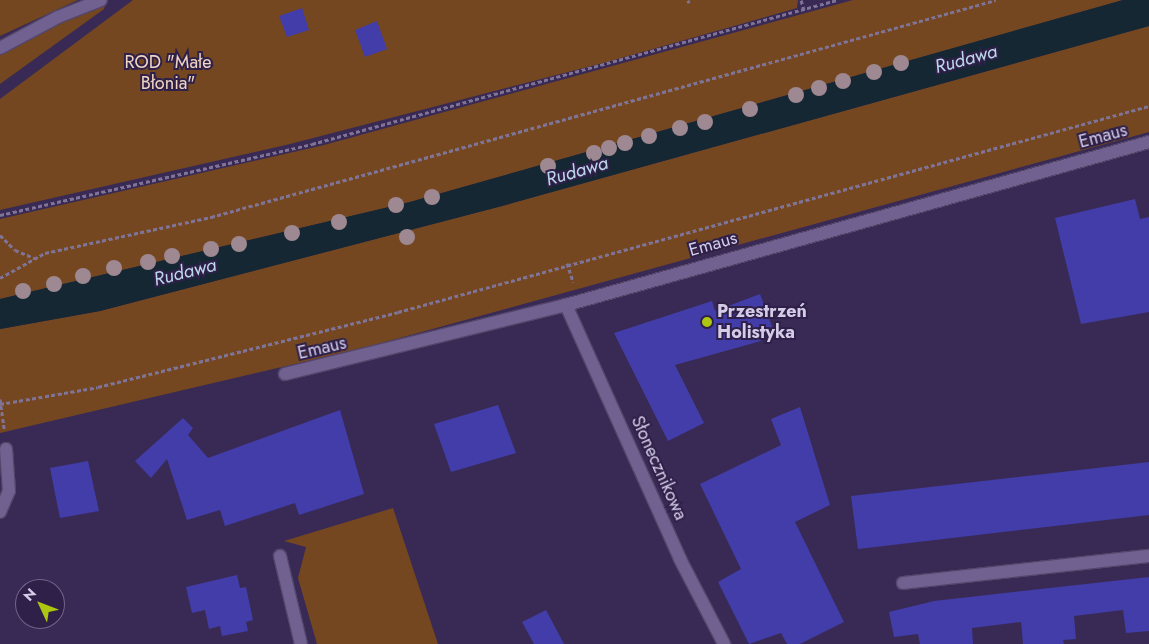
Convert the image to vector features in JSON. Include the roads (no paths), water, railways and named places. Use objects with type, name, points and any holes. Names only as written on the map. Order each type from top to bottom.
[{"type":"street","points":[[0,48],[58,17],[101,0]]},
{"type":"street","name":"Emaus","points":[[285,374],[566,305],[1149,142]]},
{"type":"street","name":"Słonecznikowa","points":[[566,305],[680,559],[724,644]]},
{"type":"street","points":[[0,512],[9,491],[6,449]]},
{"type":"street","points":[[280,556],[301,644]]},
{"type":"street","points":[[903,583],[1149,556]]},
{"type":"water","name":"Rudawa","points":[[1123,0],[1149,0],[1149,26],[502,206],[100,311],[0,329],[0,299],[410,202]]},
{"type":"place","name":"Przestrzeń Holistyka","points":[[707,322]]},
{"type":"park label","name":"ROD \"Małe Błonia\"","points":[[168,73]]}]
